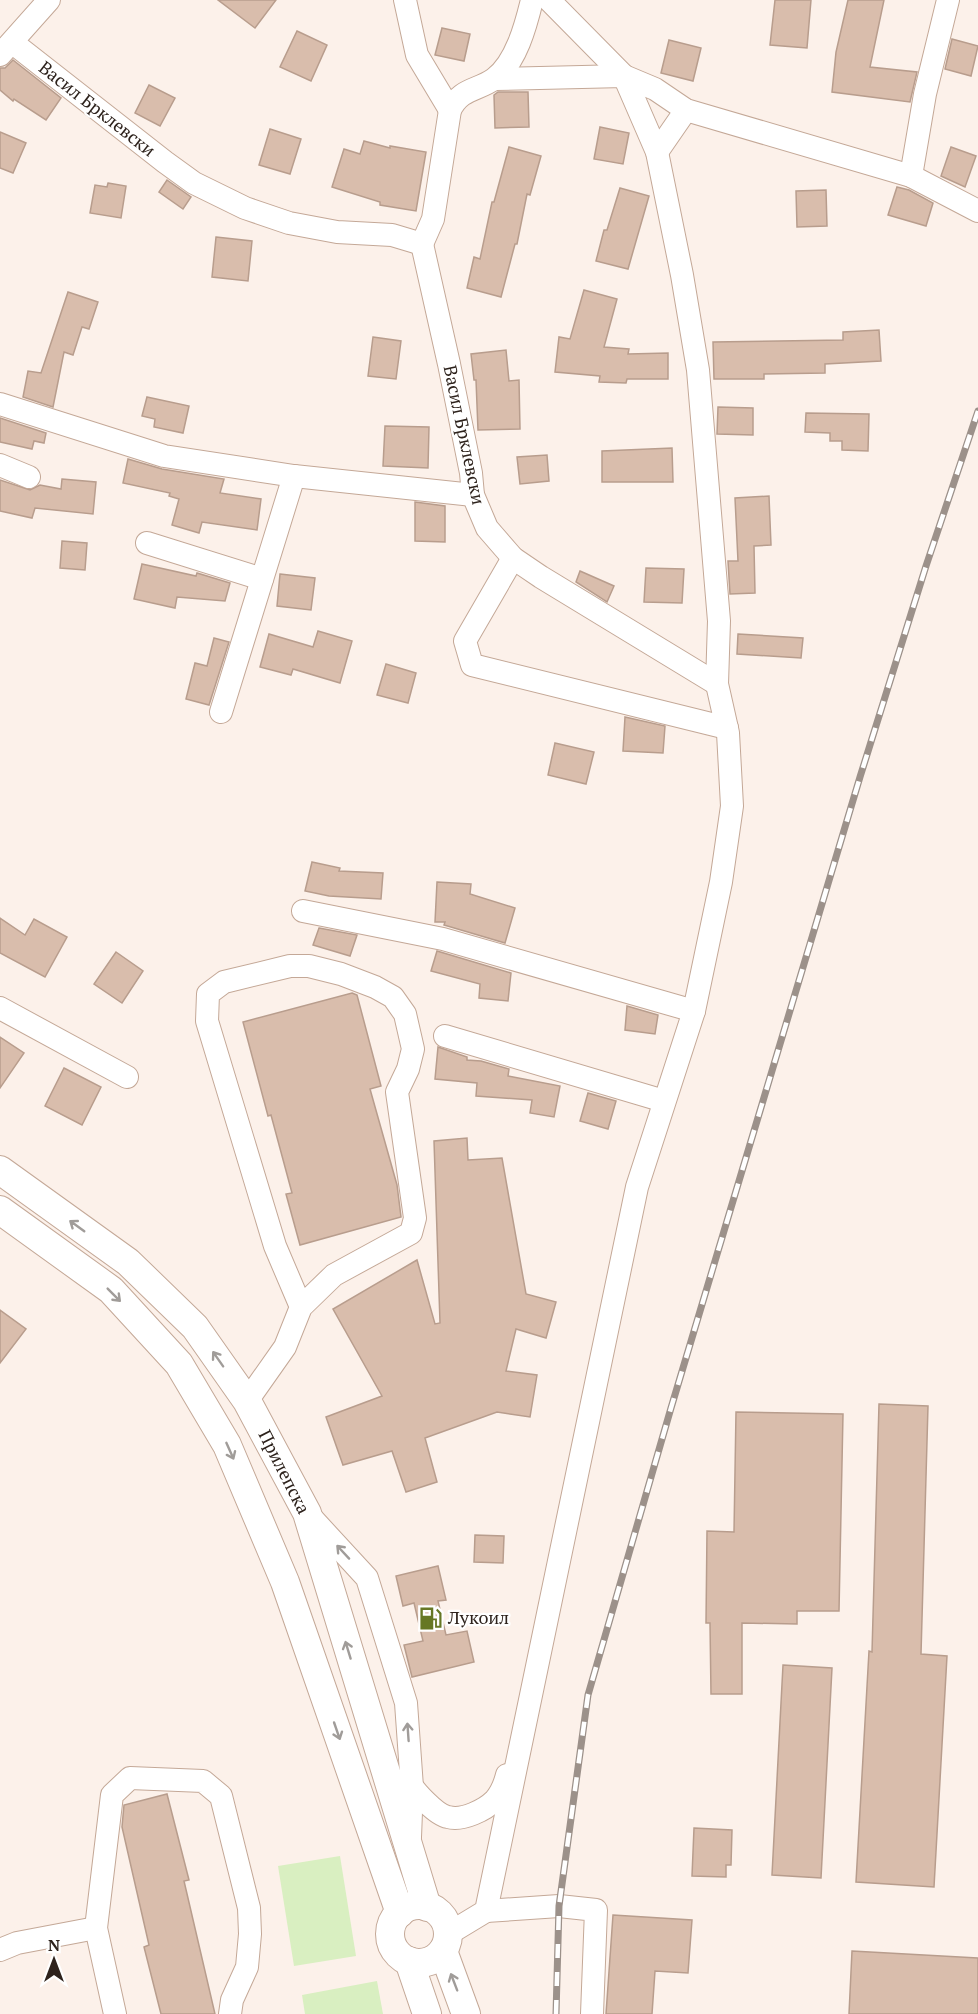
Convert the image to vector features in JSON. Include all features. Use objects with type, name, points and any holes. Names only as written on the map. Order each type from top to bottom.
[{"type":"main road","name":"Прилепска","points":[[0,1170],[128,1262],[195,1327],[247,1401],[307,1513],[410,1853],[413,1910]]},
{"type":"main road","points":[[0,1210],[111,1290],[179,1364],[227,1445],[285,1582],[413,1910]]},
{"type":"main road","points":[[445,1942],[436,1957],[428,1962],[418,1963],[400,1956],[394,1949],[390,1940],[390,1930],[393,1921],[413,1910],[435,1910],[442,1917],[446,1925],[445,1942],[466,2014]]},
{"type":"main road","points":[[409,1961],[427,2014]]},
{"type":"street","name":"Васил Брклевски","points":[[49,0],[6,49],[194,183],[244,208],[289,223],[337,232],[392,235],[422,244],[449,364],[471,473],[473,495],[487,528],[513,558],[541,577],[717,684]]},
{"type":"street","points":[[405,0],[417,55],[450,110]]},
{"type":"street","points":[[495,79],[513,57],[525,27],[532,0]]},
{"type":"street","points":[[486,1911],[637,1187],[694,1011],[722,882],[732,806],[727,728],[717,684],[719,621],[698,370],[682,275],[657,152],[624,76],[549,0]]},
{"type":"street","points":[[911,176],[925,94],[948,0]]},
{"type":"street","points":[[422,244],[434,219],[450,110],[455,99],[472,88],[495,79],[624,76],[656,89],[686,110],[911,176],[978,211]]},
{"type":"street","points":[[657,152],[686,110]]},
{"type":"street","points":[[0,404],[164,456],[294,476],[473,495]]},
{"type":"street","points":[[0,465],[29,477]]},
{"type":"street","points":[[221,712],[294,476]]},
{"type":"street","points":[[147,543],[262,579]]},
{"type":"street","points":[[513,558],[465,641],[472,665],[727,728]]},
{"type":"street","points":[[303,911],[443,939],[694,1011]]},
{"type":"street","points":[[247,1401],[285,1347],[302,1307],[334,1275],[411,1233],[415,1218],[397,1092],[408,1069],[413,1049],[405,1014],[393,997],[375,987],[341,974],[309,966],[290,966],[224,982],[208,994],[207,1021],[275,1246],[302,1307]]},
{"type":"street","points":[[0,1008],[127,1077]]},
{"type":"street","points":[[445,1036],[664,1101]]},
{"type":"street","points":[[307,1513],[367,1578],[406,1703],[412,1787],[410,1853]]},
{"type":"street","points":[[361,1692],[412,1787],[432,1807],[448,1817],[468,1816],[495,1800],[505,1782],[528,1711]]},
{"type":"street","points":[[115,2014],[96,1928],[112,1795],[130,1778],[203,1781],[221,1796],[249,1908],[250,1934],[247,1967],[232,2001],[230,2014]]},
{"type":"street","points":[[445,1942],[486,1911],[559,1906],[596,1910],[592,2014]]},
{"type":"street","points":[[0,1950],[18,1943],[96,1928]]},
{"type":"green space","points":[[340,1856],[356,1956],[294,1966],[278,1866]]},
{"type":"green space","points":[[377,1981],[383,2014],[305,2014],[302,1995]]},
{"type":"building","points":[[218,0],[276,0],[255,28]]},
{"type":"building","points":[[775,0],[811,0],[807,48],[770,45]]},
{"type":"building","points":[[848,0],[884,0],[870,67],[917,72],[910,102],[832,92],[836,52]]},
{"type":"building","points":[[442,28],[470,34],[464,61],[435,55]]},
{"type":"building","points":[[297,31],[327,45],[311,81],[280,67]]},
{"type":"building","points":[[952,39],[978,46],[971,76],[945,69]]},
{"type":"building","points":[[669,40],[701,48],[693,81],[661,73]]},
{"type":"building","points":[[13,60],[61,98],[46,120],[14,99],[13,101],[0,90],[0,68],[5,68]]},
{"type":"building","points":[[149,85],[175,98],[160,126],[135,113]]},
{"type":"building","points":[[498,92],[528,92],[529,127],[495,128],[494,95]]},
{"type":"building","points":[[600,127],[629,133],[623,164],[594,159]]},
{"type":"building","points":[[270,129],[301,139],[290,174],[259,165]]},
{"type":"building","points":[[0,132],[26,143],[13,173],[0,168]]},
{"type":"building","points":[[364,141],[390,148],[390,146],[426,152],[416,211],[380,205],[380,202],[332,187],[344,149],[360,154]]},
{"type":"building","points":[[509,147],[541,156],[530,195],[527,194],[517,244],[515,244],[501,297],[467,288],[474,257],[480,259],[492,202],[494,202]]},
{"type":"building","points":[[951,147],[976,156],[965,187],[941,176]]},
{"type":"building","points":[[167,180],[191,197],[183,209],[159,192]]},
{"type":"building","points":[[108,183],[126,186],[121,218],[90,213],[95,185],[107,187]]},
{"type":"building","points":[[897,187],[909,190],[933,203],[926,226],[888,215]]},
{"type":"building","points":[[620,188],[649,196],[628,269],[596,261],[604,230],[607,230]]},
{"type":"building","points":[[826,190],[827,226],[797,227],[796,191]]},
{"type":"building","points":[[216,237],[252,241],[248,281],[212,277]]},
{"type":"building","points":[[584,290],[617,299],[604,347],[629,349],[628,354],[668,353],[668,379],[627,379],[626,383],[599,382],[600,376],[555,372],[559,337],[570,339]]},
{"type":"building","points":[[68,292],[98,302],[89,329],[82,327],[73,355],[64,352],[53,407],[23,397],[28,371],[41,373]]},
{"type":"building","points":[[879,330],[881,361],[825,364],[825,373],[764,374],[764,379],[714,379],[713,342],[843,340],[843,332]]},
{"type":"building","points":[[373,337],[401,341],[396,379],[368,376]]},
{"type":"building","points":[[506,350],[509,381],[519,380],[520,429],[478,430],[476,380],[474,380],[471,354]]},
{"type":"building","points":[[147,397],[189,406],[183,433],[154,427],[155,419],[142,416]]},
{"type":"building","points":[[718,407],[753,408],[753,435],[717,434]]},
{"type":"building","points":[[806,413],[869,414],[868,451],[842,450],[842,441],[830,441],[830,433],[805,432]]},
{"type":"building","points":[[0,418],[46,433],[44,443],[34,441],[32,449],[0,442]]},
{"type":"building","points":[[385,426],[429,427],[428,468],[383,466]]},
{"type":"building","points":[[672,448],[673,482],[602,482],[602,451]]},
{"type":"building","points":[[547,455],[549,481],[520,484],[517,457]]},
{"type":"building","points":[[128,459],[162,469],[224,479],[220,493],[261,499],[257,530],[202,522],[199,533],[172,525],[179,499],[169,496],[170,493],[123,483]]},
{"type":"building","points":[[62,479],[96,482],[93,514],[35,508],[32,518],[0,511],[0,480],[30,490],[40,485],[61,489]]},
{"type":"building","points":[[769,496],[771,545],[754,546],[755,593],[730,594],[728,561],[738,561],[735,498]]},
{"type":"building","points":[[415,502],[445,506],[445,542],[415,541]]},
{"type":"building","points":[[62,541],[87,543],[85,570],[60,568]]},
{"type":"building","points":[[142,564],[196,576],[197,573],[230,583],[225,601],[177,597],[175,608],[134,599]]},
{"type":"building","points":[[646,568],[684,569],[682,603],[644,602]]},
{"type":"building","points":[[580,571],[614,586],[607,602],[576,582]]},
{"type":"building","points":[[280,574],[315,578],[311,610],[277,606]]},
{"type":"building","points":[[318,631],[352,641],[340,683],[293,669],[291,675],[260,667],[269,634],[313,647]]},
{"type":"building","points":[[738,634],[803,638],[801,658],[737,654]]},
{"type":"building","points":[[214,638],[229,642],[209,705],[186,699],[195,663],[207,666]]},
{"type":"building","points":[[386,664],[416,673],[408,703],[377,695]]},
{"type":"building","points":[[625,717],[665,726],[663,753],[623,751]]},
{"type":"building","points":[[555,743],[594,752],[586,784],[548,775]]},
{"type":"building","points":[[312,862],[340,868],[339,871],[383,873],[381,899],[329,896],[305,891]]},
{"type":"building","points":[[437,882],[471,884],[470,894],[515,908],[505,943],[444,925],[445,922],[435,922]]},
{"type":"building","points":[[0,918],[25,935],[34,919],[67,937],[45,977],[0,953]]},
{"type":"building","points":[[319,928],[357,935],[350,956],[313,945]]},
{"type":"building","points":[[437,951],[511,973],[508,1001],[479,998],[480,984],[431,971]]},
{"type":"building","points":[[116,952],[143,971],[122,1003],[94,984]]},
{"type":"building","points":[[352,993],[357,995],[381,1086],[370,1089],[397,1185],[401,1217],[300,1245],[286,1194],[292,1193],[271,1115],[268,1116],[243,1022]]},
{"type":"building","points":[[627,1006],[658,1015],[655,1034],[625,1030]]},
{"type":"building","points":[[0,1037],[24,1053],[0,1088]]},
{"type":"building","points":[[438,1047],[467,1057],[467,1060],[481,1061],[509,1069],[508,1076],[560,1086],[554,1117],[530,1113],[532,1100],[476,1096],[477,1083],[435,1079]]},
{"type":"building","points":[[64,1068],[101,1087],[82,1125],[45,1106]]},
{"type":"building","points":[[588,1093],[616,1101],[608,1129],[580,1121]]},
{"type":"building","points":[[467,1138],[468,1160],[502,1158],[526,1294],[556,1302],[546,1338],[516,1329],[506,1371],[537,1375],[530,1417],[497,1412],[425,1438],[437,1482],[406,1492],[392,1451],[343,1465],[326,1417],[382,1396],[333,1309],[417,1260],[435,1324],[440,1323],[434,1141]]},
{"type":"building","points":[[0,1310],[26,1329],[0,1363]]},
{"type":"building","points":[[879,1404],[928,1406],[921,1654],[947,1656],[934,1887],[856,1882],[869,1651],[872,1652]]},
{"type":"building","points":[[736,1412],[843,1414],[839,1611],[797,1611],[797,1624],[742,1623],[742,1694],[711,1694],[710,1623],[706,1623],[707,1531],[734,1532]]},
{"type":"building","points":[[475,1535],[504,1536],[503,1563],[474,1562]]},
{"type":"building","name":"Лукоил","points":[[438,1566],[446,1600],[438,1601],[446,1635],[467,1631],[474,1662],[412,1677],[404,1645],[423,1641],[414,1603],[403,1606],[396,1576]]},
{"type":"building","points":[[783,1665],[832,1668],[821,1878],[772,1875]]},
{"type":"building","points":[[167,1794],[189,1880],[184,1881],[215,2014],[161,2014],[144,1947],[149,1945],[122,1827],[124,1805]]},
{"type":"building","points":[[694,1828],[732,1830],[731,1865],[726,1865],[726,1877],[692,1876]]},
{"type":"building","points":[[613,1915],[692,1920],[688,1973],[655,1971],[652,2014],[606,2014]]},
{"type":"building","points":[[852,1951],[978,1958],[978,2014],[849,2014]]},
{"type":"railway","points":[[556,2014],[559,1906],[588,1695],[671,1408],[860,777],[926,566],[978,411]]},
{"type":"place","name":"Лукоил","points":[[430,1618]]}]
